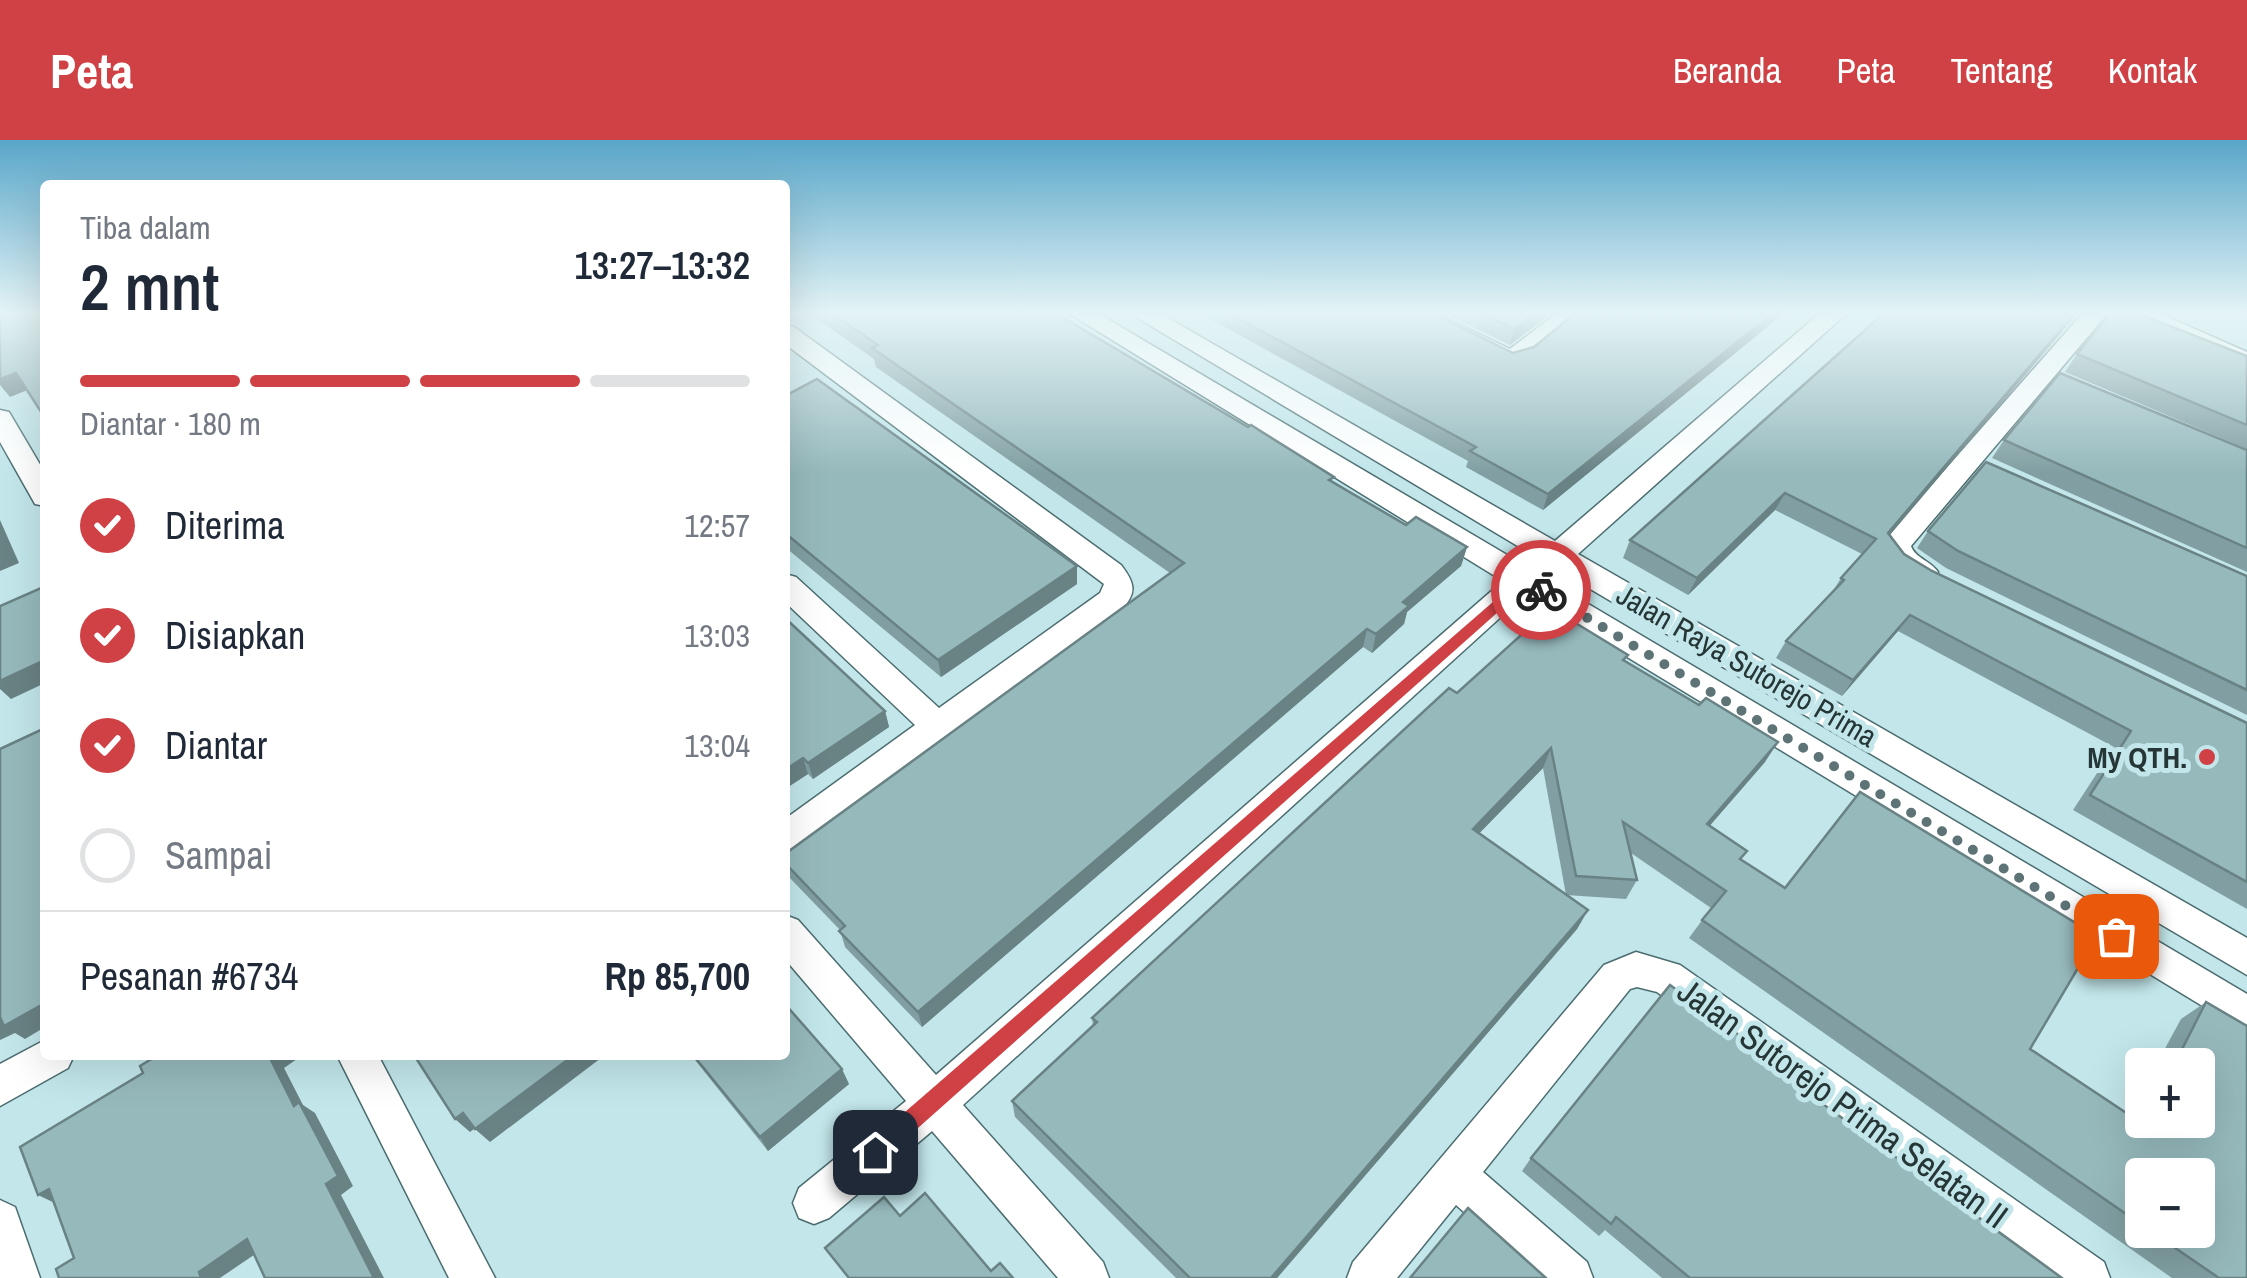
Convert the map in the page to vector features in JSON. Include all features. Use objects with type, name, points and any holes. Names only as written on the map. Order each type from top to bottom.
[{"type":"street","points":[[790,834],[1118,594],[1119,583],[1112,572],[833,367]]},
{"type":"street","name":"Jalan Raya Sutorejo Prima","points":[[1170,367],[2247,1015]]},
{"type":"street","name":"Jalan Raya Sutorejo Prima","points":[[1234,367],[2247,958]]},
{"type":"street","points":[[814,1202],[936,1102],[1769,367]]},
{"type":"street","points":[[1950,586],[1904,561],[1896,544],[1978,467],[2062,367]]},
{"type":"street","points":[[0,418],[40,488]]},
{"type":"street","points":[[790,590],[938,726]]},
{"type":"street","points":[[790,938],[1087,1278]]},
{"type":"street","name":"Jalan Sutorejo Prima Selatan II","points":[[1368,1278],[1617,977],[1627,971],[1644,970],[1668,977],[2088,1278]]},
{"type":"street","points":[[0,1086],[45,1060]]},
{"type":"street","points":[[359,1060],[473,1278]]},
{"type":"street","points":[[1455,1176],[1571,1278]]},
{"type":"street","points":[[0,1222],[18,1278]]},
{"type":"building","points":[[0,367],[40,367],[40,410],[16,373],[0,379]]},
{"type":"building","points":[[900,367],[1147,367],[1248,427],[1251,425],[1334,477],[1329,480],[1406,525],[1416,517],[1467,547],[1403,602],[1409,606],[1376,634],[1367,629],[918,1012],[839,931],[845,926],[790,868],[790,850],[1184,563]]},
{"type":"building","points":[[1328,367],[1706,367],[1548,494],[1470,451],[1476,447]]},
{"type":"building","points":[[1824,367],[2029,367],[1888,533],[1904,554],[1932,571],[2247,723],[2247,882],[2090,795],[2131,731],[1910,615],[1853,680],[1786,641],[1844,580],[1841,578],[1876,539],[1785,493],[1697,578],[1630,540]]},
{"type":"building","points":[[2108,367],[2247,367],[2247,425]]},
{"type":"building","points":[[2060,373],[2247,450],[2247,548],[2004,440]]},
{"type":"building","points":[[817,379],[1077,566],[938,660],[790,537],[790,393]]},
{"type":"building","points":[[1986,462],[2247,576],[2247,690],[1958,551],[1928,531]]},
{"type":"building","points":[[40,588],[40,662],[0,681],[0,606]]},
{"type":"building","points":[[1551,608],[1628,655],[1623,660],[1699,705],[1706,698],[1778,742],[1707,824],[1747,851],[1740,859],[1785,888],[1860,792],[2097,936],[2030,1049],[2125,1112],[2125,1138],[2215,1138],[2215,1048],[2183,1048],[2206,1002],[2247,1026],[2247,1278],[2219,1278],[2175,1248],[2215,1248],[2215,1158],[2125,1158],[2125,1213],[1702,920],[1726,891],[1623,822],[1637,880],[1576,876],[1551,748],[1473,829],[1588,910],[1271,1278],[1190,1278],[1012,1101],[1097,1022],[1092,1018],[1449,688],[1457,693]]},
{"type":"building","points":[[790,623],[885,711],[808,763],[803,758],[790,767]]},
{"type":"building","points":[[40,730],[40,1006],[4,1026],[0,1017],[0,749]]},
{"type":"building","points":[[1670,985],[1746,1040],[1742,1045],[2062,1278],[1690,1278],[1616,1217],[1611,1224],[1531,1158]]},
{"type":"building","points":[[790,1010],[842,1069],[760,1137],[697,1060],[790,1060]]},
{"type":"building","points":[[150,1060],[271,1060],[294,1106],[299,1102],[338,1176],[326,1184],[374,1278],[265,1278],[247,1239],[199,1272],[201,1278],[59,1278],[56,1269],[74,1258],[49,1189],[38,1195],[20,1147],[143,1073],[140,1066]]},
{"type":"building","points":[[417,1060],[567,1060],[475,1129],[463,1113],[455,1119]]},
{"type":"building","points":[[925,1193],[991,1271],[1000,1263],[1013,1278],[849,1278],[825,1248],[884,1197],[900,1216]]},
{"type":"building","points":[[1468,1208],[1546,1278],[1410,1278]]},
{"type":"way so far","points":[[1541,590],[2116,936]]},
{"type":"place","name":"My QTH.","points":[[2207,757]]},
{"type":"route","points":[[875,1152],[965,1077],[1524,580],[1541,590]]}]
